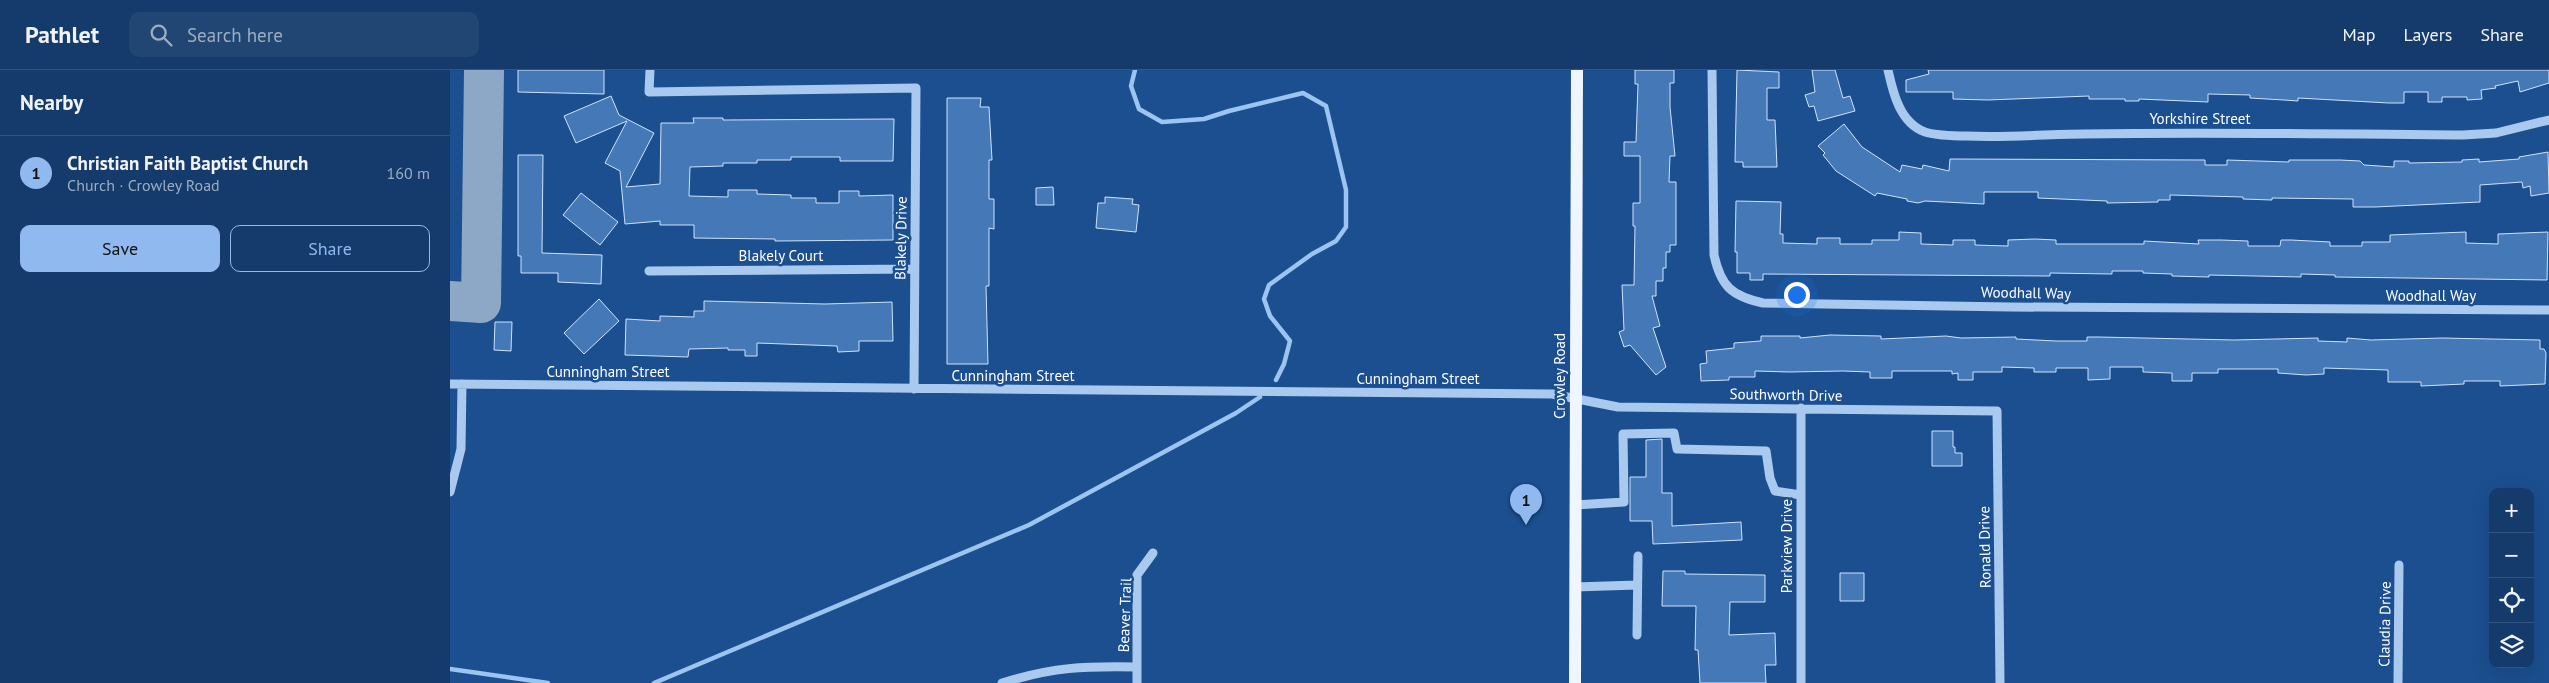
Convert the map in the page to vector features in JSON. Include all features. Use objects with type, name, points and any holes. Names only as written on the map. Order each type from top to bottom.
[{"type":"main road","name":"Crowley Road","points":[[1576,683],[1577,70]]},
{"type":"street","name":"Blakely Drive","points":[[650,70],[650,92],[916,88],[914,389]]},
{"type":"street","name":"Woodhall Way","points":[[1712,70],[1714,255],[1718,271],[1733,294],[1744,299],[1763,303],[1990,307],[2549,310]]},
{"type":"street","name":"Yorkshire Street","points":[[1888,70],[1894,96],[1902,112],[1915,127],[1943,135],[2003,138],[2064,134],[2162,133],[2462,135],[2496,133],[2549,120]]},
{"type":"street","name":"Blakely Court","points":[[649,271],[914,269]]},
{"type":"street","name":"Cunningham Street","points":[[450,384],[1552,394],[1576,397]]},
{"type":"street","points":[[450,492],[461,449],[462,384]]},
{"type":"street","name":"Southworth Drive","points":[[1576,397],[1618,406],[1997,411]]},
{"type":"street","name":"Parkview Drive","points":[[1801,683],[1802,408]]},
{"type":"street","name":"Ronald Drive","points":[[1997,411],[2000,683]]},
{"type":"street","points":[[1576,504],[1624,502],[1623,434],[1674,433],[1677,449],[1766,451],[1770,478],[1776,491],[1801,495]]},
{"type":"street","name":"Beaver Trail","points":[[1137,683],[1137,575],[1153,553]]},
{"type":"street","points":[[1638,556],[1638,635]]},
{"type":"street","name":"Claudia Drive","points":[[2398,683],[2399,565]]},
{"type":"street","points":[[1576,587],[1638,585]]},
{"type":"street","points":[[1002,683],[1040,671],[1080,666],[1137,667]]},
{"type":"building","points":[[518,70],[604,70],[604,94],[518,92]]},
{"type":"building","points":[[1635,70],[1674,70],[1674,83],[1670,83],[1670,107],[1675,156],[1670,156],[1669,182],[1676,182],[1676,245],[1670,245],[1670,252],[1666,252],[1666,268],[1663,268],[1663,281],[1656,281],[1656,296],[1652,296],[1660,326],[1653,328],[1666,367],[1656,375],[1630,345],[1624,347],[1619,332],[1624,330],[1622,285],[1634,285],[1635,226],[1633,226],[1633,203],[1640,203],[1640,156],[1624,156],[1624,142],[1636,142],[1638,84],[1635,84]]},
{"type":"building","points":[[1737,70],[1779,72],[1779,88],[1767,88],[1767,120],[1775,120],[1777,167],[1743,167],[1743,162],[1735,162]]},
{"type":"building","points":[[1812,70],[1835,70],[1843,98],[1850,96],[1855,111],[1818,121],[1814,106],[1809,107],[1805,95],[1815,92]]},
{"type":"building","points":[[1928,70],[2549,70],[2549,83],[2520,92],[2518,81],[2495,86],[2496,88],[2481,90],[2482,99],[2467,100],[2467,97],[2442,97],[2442,102],[2428,102],[2428,92],[2404,92],[2404,103],[2298,98],[2298,101],[2250,98],[2250,95],[2208,94],[2208,102],[2139,99],[2139,101],[2125,101],[2125,99],[2089,99],[2089,96],[1988,100],[1953,99],[1953,92],[1906,92],[1906,80],[1929,74]]},
{"type":"building","points":[[611,96],[619,115],[654,133],[626,187],[660,184],[661,123],[694,123],[693,118],[723,118],[723,120],[894,119],[893,161],[840,161],[840,157],[791,157],[791,160],[757,160],[757,163],[723,163],[723,166],[690,167],[689,196],[728,197],[728,190],[757,190],[757,194],[791,195],[791,198],[816,198],[816,203],[839,203],[839,191],[859,191],[859,196],[893,195],[893,240],[775,241],[775,239],[694,238],[694,225],[660,225],[660,221],[625,224],[620,171],[605,163],[627,121],[576,143],[564,116]]},
{"type":"building","points":[[947,98],[981,98],[980,107],[989,107],[992,160],[989,160],[989,199],[994,199],[994,229],[989,228],[989,286],[986,286],[988,364],[947,364]]},
{"type":"building","points":[[1844,124],[1862,147],[1900,172],[1902,165],[1922,169],[1923,165],[1949,171],[1950,159],[2205,160],[2205,165],[2227,165],[2227,160],[2289,162],[2289,160],[2340,160],[2360,161],[2364,165],[2394,167],[2394,161],[2409,161],[2409,163],[2462,162],[2462,160],[2479,159],[2479,162],[2519,159],[2519,157],[2548,152],[2549,193],[2531,196],[2530,186],[2523,188],[2522,182],[2480,185],[2480,202],[2375,207],[2353,207],[2353,199],[2272,198],[2272,200],[2243,199],[2243,197],[2170,195],[2170,200],[2158,200],[2158,202],[2107,203],[2107,201],[2038,198],[2038,192],[1984,192],[1984,204],[1925,201],[1918,203],[1877,193],[1875,196],[1836,171],[1823,155],[1825,153],[1818,146]]},
{"type":"building","points":[[518,155],[543,155],[542,253],[602,255],[601,284],[558,282],[558,273],[521,273],[521,256],[518,256]]},
{"type":"building","points":[[1053,187],[1054,205],[1036,205],[1036,188]]},
{"type":"building","points":[[581,193],[618,222],[600,245],[563,215]]},
{"type":"building","points":[[1105,197],[1133,199],[1132,204],[1139,205],[1136,232],[1096,228],[1098,203],[1105,203]]},
{"type":"building","points":[[1736,201],[1781,202],[1780,234],[1783,234],[1783,243],[1817,244],[1817,238],[1840,238],[1840,244],[1872,244],[1872,240],[1899,240],[1899,232],[1921,233],[1921,244],[1953,245],[1953,240],[1975,240],[1975,245],[2008,246],[2008,240],[2035,239],[2056,240],[2056,244],[2144,244],[2144,241],[2199,244],[2198,240],[2221,240],[2248,241],[2248,246],[2280,246],[2281,240],[2291,240],[2330,242],[2330,246],[2362,246],[2362,242],[2390,242],[2390,235],[2466,232],[2466,243],[2498,244],[2498,234],[2548,232],[2547,280],[2335,277],[2335,275],[2301,274],[2301,277],[2209,275],[2209,277],[2172,276],[2172,274],[2143,273],[2143,271],[2112,271],[2112,274],[2050,273],[2050,276],[1763,274],[1763,280],[1750,280],[1750,273],[1737,273],[1737,252],[1735,252]]},
{"type":"building","points":[[599,299],[619,321],[584,354],[564,333]]},
{"type":"building","points":[[704,301],[825,304],[892,302],[893,341],[859,341],[859,351],[838,352],[837,346],[757,343],[757,356],[745,356],[745,350],[728,350],[728,348],[689,349],[688,357],[625,355],[626,319],[660,321],[660,316],[694,317],[694,311],[704,311]]},
{"type":"building","points":[[495,322],[512,322],[511,351],[494,350]]},
{"type":"building","points":[[1830,335],[1881,336],[1881,339],[1946,336],[1961,338],[2016,337],[2016,339],[2056,341],[2087,341],[2087,337],[2234,340],[2318,338],[2318,341],[2347,342],[2347,338],[2371,340],[2442,338],[2540,340],[2540,349],[2544,349],[2546,353],[2545,384],[2500,386],[2500,381],[2464,381],[2464,384],[2421,386],[2421,382],[2388,382],[2388,370],[2324,368],[2324,374],[2306,375],[2278,373],[2278,369],[2218,369],[2218,373],[2192,373],[2192,381],[2172,381],[2172,373],[2143,372],[2143,367],[2110,367],[2110,379],[2088,380],[2088,368],[2056,368],[2056,372],[2034,372],[2034,368],[2002,367],[2002,372],[1973,372],[1973,380],[1958,380],[1958,373],[1952,374],[1952,371],[1892,371],[1892,378],[1870,378],[1870,372],[1755,371],[1755,377],[1729,377],[1729,380],[1701,381],[1700,364],[1707,363],[1706,351],[1734,348],[1734,343],[1761,341],[1761,336],[1800,336],[1800,338]]},
{"type":"building","points":[[1932,431],[1953,431],[1953,447],[1955,447],[1955,453],[1962,453],[1962,466],[1932,466]]},
{"type":"building","points":[[1662,439],[1662,493],[1672,493],[1672,526],[1741,522],[1742,540],[1653,544],[1652,521],[1630,521],[1630,477],[1646,477],[1646,440]]},
{"type":"building","points":[[1663,571],[1685,571],[1685,574],[1765,575],[1765,602],[1730,602],[1729,635],[1775,633],[1776,665],[1765,665],[1766,683],[1700,683],[1698,650],[1695,650],[1696,606],[1662,606]]},
{"type":"building","points":[[1840,573],[1864,573],[1864,601],[1840,601]]},
{"type":"waterway","points":[[1135,70],[1131,86],[1139,109],[1162,122],[1204,119],[1303,93],[1326,106],[1346,190],[1346,227],[1336,241],[1312,254],[1269,285],[1264,299],[1270,316],[1290,341],[1284,364],[1276,380]]},
{"type":"waterway","points":[[654,683],[1029,525],[1236,413],[1260,397]]},
{"type":"waterway","points":[[450,669],[548,683]]},
{"type":"taxiway","points":[[450,301],[481,303],[484,70]]},
{"type":"place","name":"Christian Faith Baptist Church","points":[[1526,525]]}]
